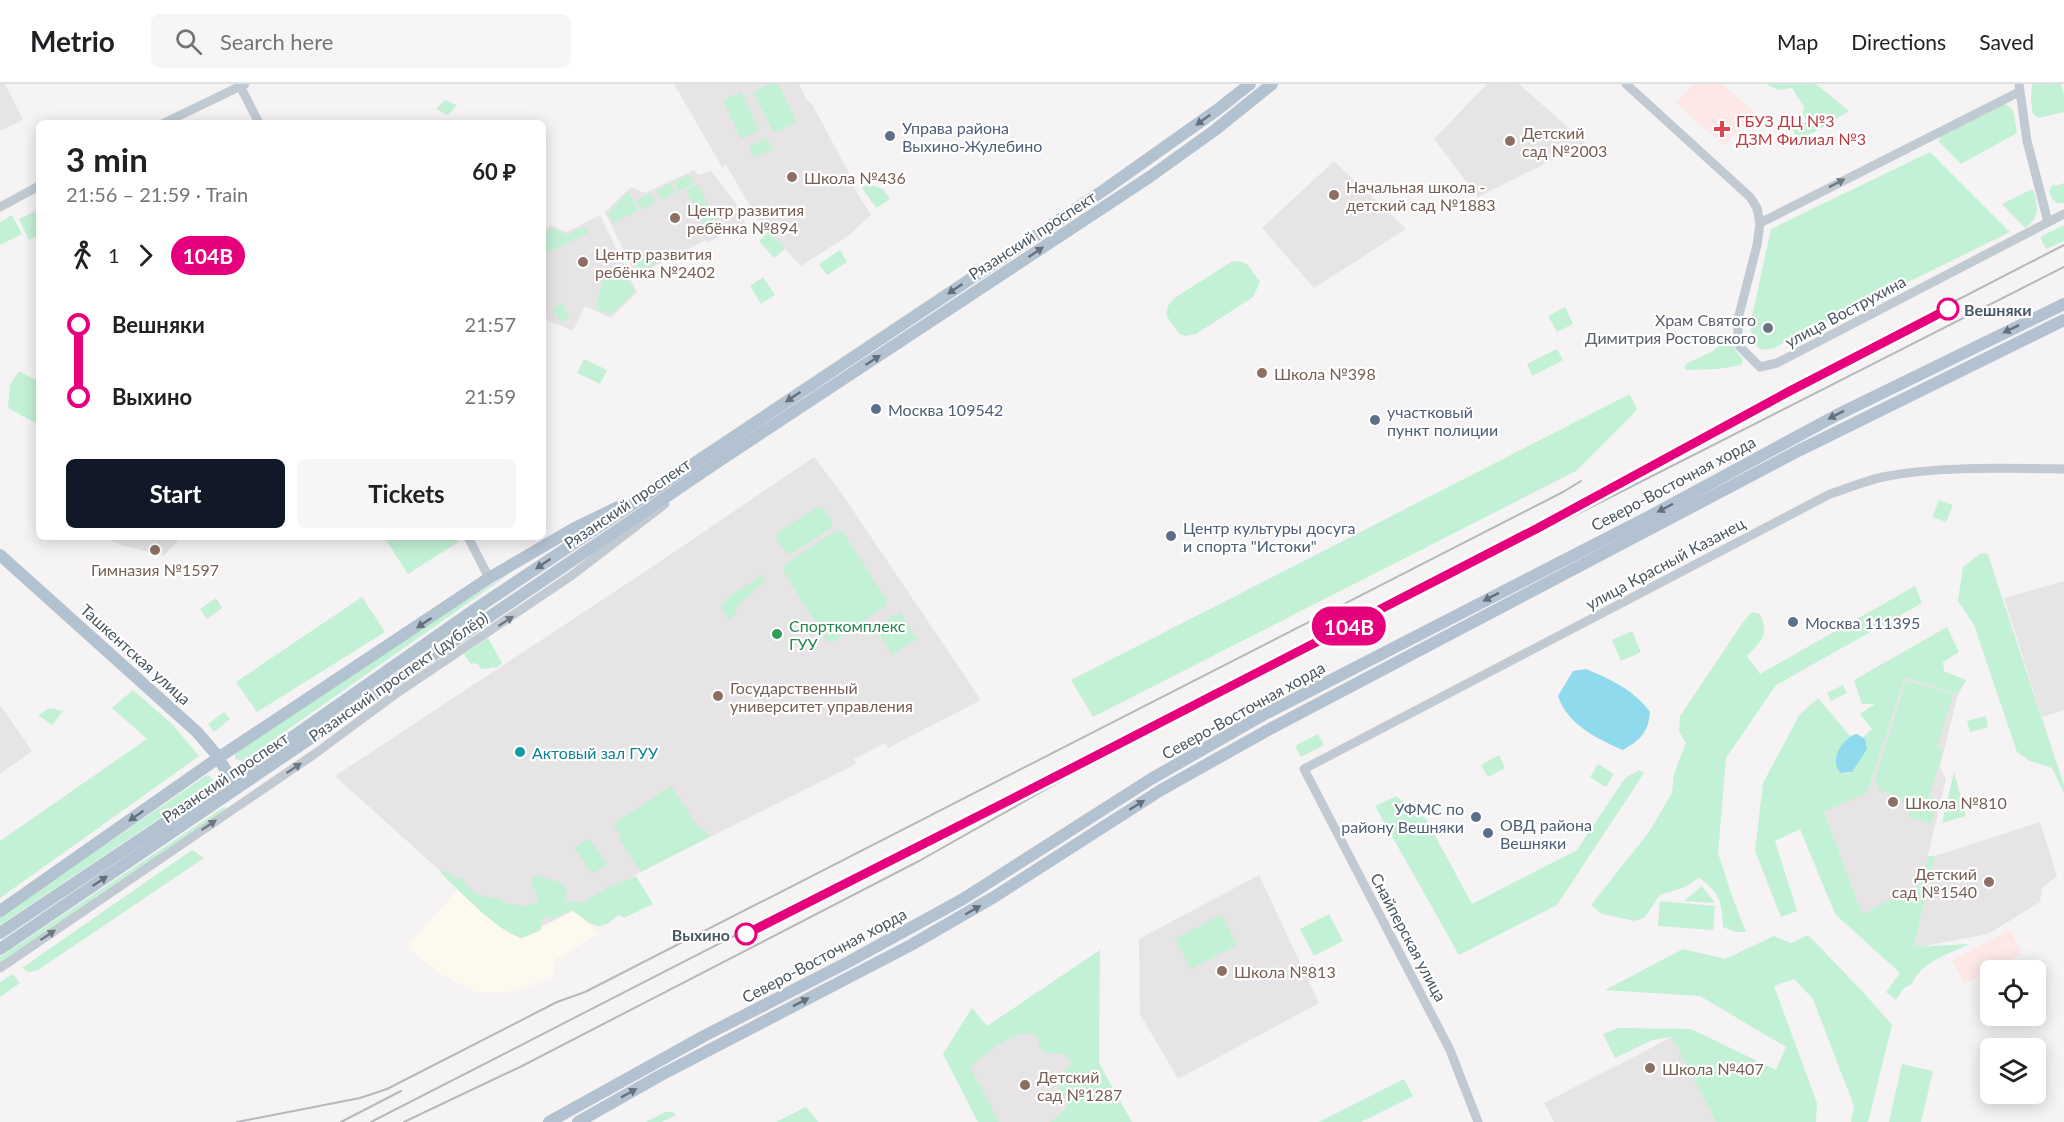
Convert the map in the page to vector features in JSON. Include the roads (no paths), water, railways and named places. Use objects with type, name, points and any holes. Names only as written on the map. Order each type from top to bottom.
[{"type":"main road","name":"Рязанский проспект","points":[[0,949],[235,784],[477,608],[1120,180],[1250,84]]},
{"type":"main road","name":"Рязанский проспект","points":[[0,933],[235,784],[1151,176],[1215,130],[1272,84]]},
{"type":"main road","name":"Северо-Восточная хорда","points":[[549,1122],[686,1046],[954,904],[1151,779],[1263,715],[1650,516],[1837,415],[2064,304]]},
{"type":"main road","name":"Северо-Восточная хорда","points":[[578,1122],[661,1075],[928,936],[994,897],[1161,790],[1268,730],[1798,451],[2064,320]]},
{"type":"main road","name":"Рязанский проспект (дублёр)","points":[[0,911],[218,758],[489,578],[573,529],[662,485]]},
{"type":"main road","name":"Ташкентская улица","points":[[0,555],[197,732],[235,784]]},
{"type":"street","points":[[1626,84],[1750,197],[1757,208],[1760,223],[2019,88],[2027,141],[2048,222]]},
{"type":"street","points":[[170,120],[242,85],[258,120]]},
{"type":"street","points":[[0,207],[36,188]]},
{"type":"street","name":"улица Вострухина","points":[[1760,223],[1757,245],[1738,319],[1740,347],[1760,367],[1777,363],[2064,214]]},
{"type":"street","name":"Рязанский проспект (дублёр)","points":[[0,968],[316,753],[397,693],[571,576],[719,461]]},
{"type":"street","name":"улица Красный Казанец","points":[[1304,769],[1830,494],[1881,478],[1906,474],[1974,470],[2053,469],[2064,471]]},
{"type":"street","points":[[470,540],[489,578]]},
{"type":"street","name":"Снайперская улица","points":[[1304,769],[1450,1050],[1478,1122]]},
{"type":"water","points":[[1586,669],[1629,691],[1650,712],[1642,735],[1623,750],[1584,729],[1568,715],[1562,706],[1558,696],[1573,671]]},
{"type":"water","points":[[1857,734],[1865,739],[1867,749],[1852,772],[1841,773],[1836,763],[1838,750],[1846,740]]},
{"type":"railway","points":[[371,1122],[1536,525],[1785,389],[2064,245]]},
{"type":"railway","points":[[1528,539],[2064,267]]},
{"type":"railway","points":[[237,1122],[360,1098],[387,1089],[557,1002],[585,992],[1581,481]]},
{"type":"railway","points":[[404,1122],[522,1066],[919,861],[1073,774],[1509,549]]},
{"type":"railway","points":[[341,1122],[401,1091]]},
{"type":"train","name":"104В","points":[[746,934],[1538,528],[1786,393],[1948,309]]},
{"type":"place","name":"ГБУЗ ДЦ №3 ДЗМ Филиал №3","points":[[1722,129]]},
{"type":"place","name":"Управа района Выхино-Жулебино","points":[[890,136]]},
{"type":"place","name":"Детский сад №2003","points":[[1510,141]]},
{"type":"place","name":"Школа №436","points":[[792,177]]},
{"type":"place","name":"Начальная школа - детский сад №1883","points":[[1334,195]]},
{"type":"place","name":"Центр развития ребёнка №894","points":[[675,218]]},
{"type":"place","name":"Центр развития ребёнка №2402","points":[[583,262]]},
{"type":"place","name":"Вешняки","points":[[1948,309]]},
{"type":"place","name":"Храм Святого Димитрия Ростовского","points":[[1768,328]]},
{"type":"place","name":"Школа №398","points":[[1262,373]]},
{"type":"place","name":"Москва 109542","points":[[876,409]]},
{"type":"place","name":"участковый пункт полиции","points":[[1375,420]]},
{"type":"place","name":"Центр культуры досуга и спорта \"Истоки\"","points":[[1171,536]]},
{"type":"place","name":"Гимназия №1597","points":[[155,550]]},
{"type":"place","name":"Москва 111395","points":[[1793,622]]},
{"type":"place","name":"Спорткомплекс ГУУ","points":[[777,634]]},
{"type":"place","name":"Государственный университет управления","points":[[718,696]]},
{"type":"place","name":"Актовый зал ГУУ","points":[[520,752]]},
{"type":"place","name":"Школа №810","points":[[1893,802]]},
{"type":"place","name":"УФМС по району Вешняки","points":[[1476,817]]},
{"type":"place","name":"ОВД района Вешняки","points":[[1488,833]]},
{"type":"place","name":"Детский сад №1540","points":[[1989,882]]},
{"type":"place","name":"Выхино","points":[[746,934]]},
{"type":"place","name":"Школа №813","points":[[1222,971]]},
{"type":"place","name":"Школа №407","points":[[1650,1068]]},
{"type":"place","name":"Детский сад №1287","points":[[1025,1085]]}]
